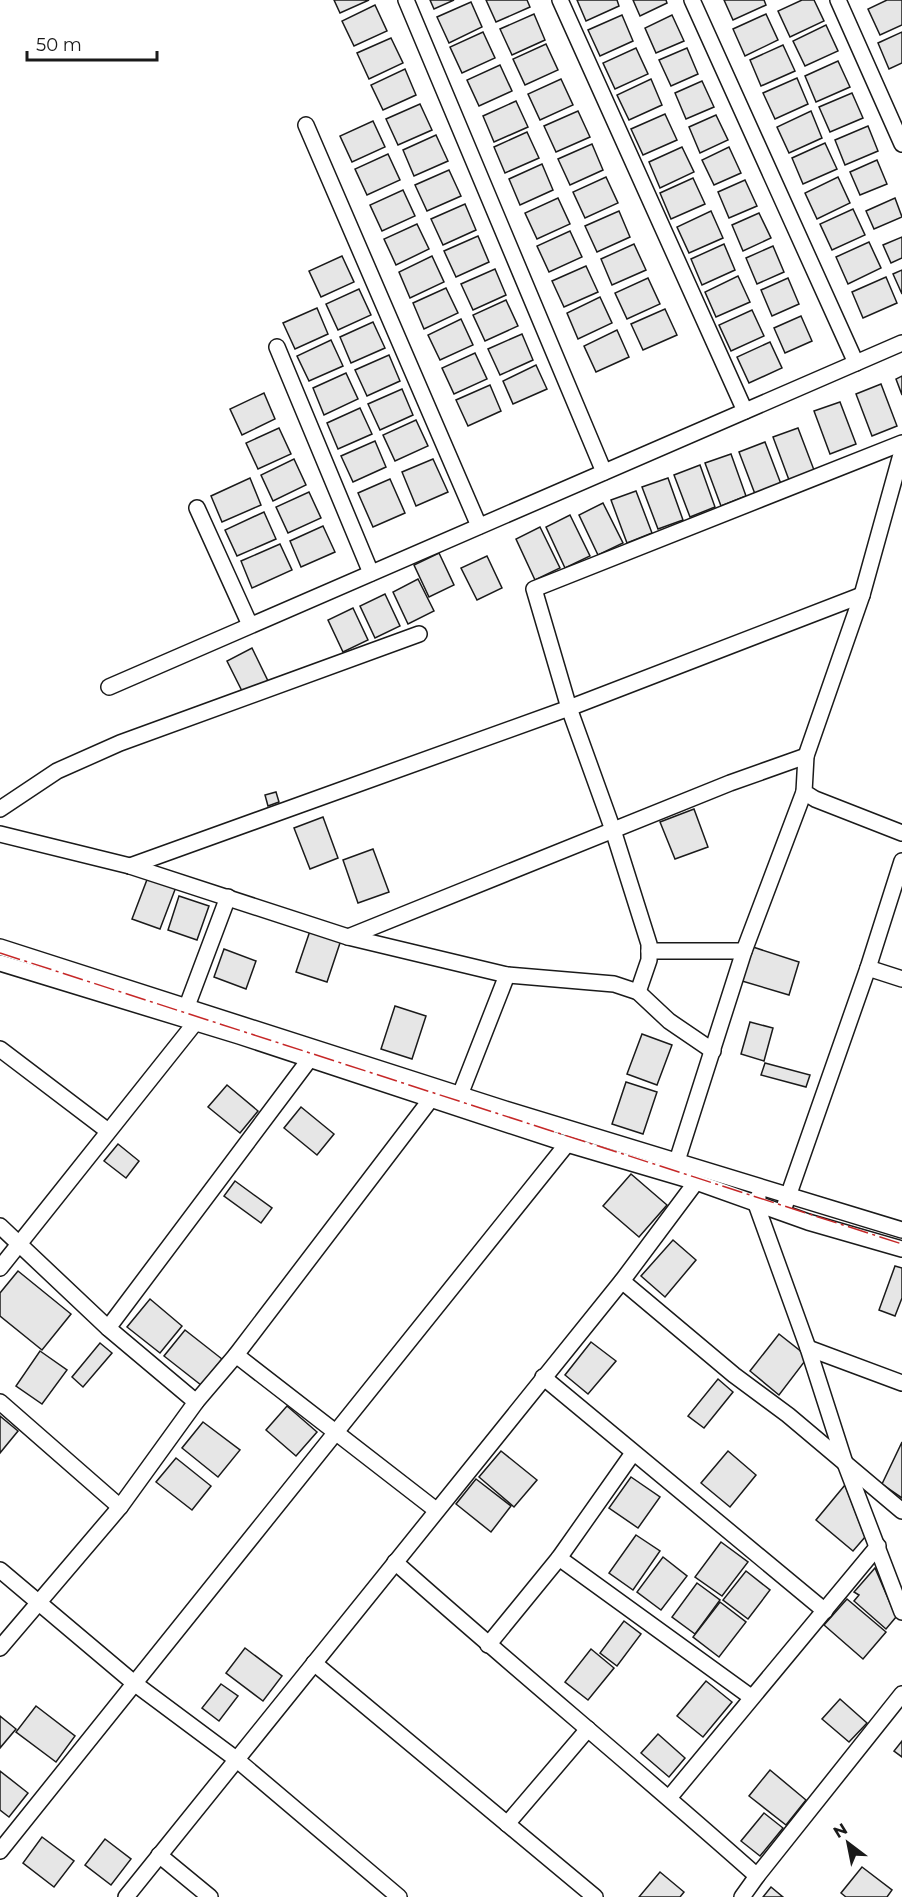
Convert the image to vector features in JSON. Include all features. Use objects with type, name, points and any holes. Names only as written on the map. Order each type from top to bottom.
[{"type":"street","points":[[406,0],[604,472]]},
{"type":"street","points":[[560,0],[745,411]]},
{"type":"street","points":[[692,0],[856,363]]},
{"type":"street","points":[[838,0],[902,144]]},
{"type":"street","points":[[306,125],[479,526]]},
{"type":"street","points":[[109,687],[902,343]]},
{"type":"street","points":[[277,346],[371,573]]},
{"type":"street","points":[[638,992],[650,960],[649,944],[613,830],[569,708],[534,590],[902,443]]},
{"type":"street","points":[[677,1161],[744,951],[804,792],[806,756],[862,595],[902,451]]},
{"type":"street","points":[[197,508],[250,626]]},
{"type":"street","points":[[130,866],[569,708],[862,595]]},
{"type":"street","points":[[0,809],[57,771],[120,744],[419,634]]},
{"type":"street","points":[[348,937],[730,783],[806,756]]},
{"type":"street","points":[[804,792],[815,799],[902,833]]},
{"type":"street","points":[[0,834],[130,866],[348,937],[507,975],[614,984],[638,992],[669,1021],[712,1051]]},
{"type":"street","points":[[783,1212],[868,968],[902,861]]},
{"type":"street","points":[[187,1006],[228,897]]},
{"type":"street","points":[[0,947],[460,1095],[902,1230]]},
{"type":"street","points":[[649,951],[744,951]]},
{"type":"street","points":[[0,963],[195,1023],[567,1144],[696,1182],[808,1222],[902,1249]]},
{"type":"street","points":[[868,968],[902,979]]},
{"type":"street","points":[[460,1095],[507,975]]},
{"type":"street","points":[[0,1268],[195,1023]]},
{"type":"street","points":[[3,1056],[108,1131]]},
{"type":"street","points":[[108,1328],[309,1060]]},
{"type":"street","points":[[0,1648],[120,1507],[196,1402],[236,1355],[431,1099]]},
{"type":"street","points":[[0,1851],[567,1144]]},
{"type":"street","points":[[126,1897],[622,1281],[696,1182]]},
{"type":"street","points":[[761,1187],[756,1204],[845,1463],[902,1612]]},
{"type":"street","points":[[0,1226],[108,1328],[196,1402]]},
{"type":"street","points":[[622,1281],[734,1375],[788,1415],[902,1511]]},
{"type":"street","points":[[807,1348],[902,1383]]},
{"type":"street","points":[[236,1355],[436,1510]]},
{"type":"street","points":[[543,1377],[825,1611]]},
{"type":"street","points":[[0,1402],[120,1507]]},
{"type":"street","points":[[488,1645],[559,1558],[633,1453]]},
{"type":"street","points":[[669,1798],[878,1546]]},
{"type":"street","points":[[559,1558],[751,1697]]},
{"type":"street","points":[[395,1562],[488,1645],[758,1876]]},
{"type":"street","points":[[0,1570],[135,1683],[236,1760],[399,1897]]},
{"type":"street","points":[[314,1663],[595,1897]]},
{"type":"street","points":[[742,1897],[902,1694]]},
{"type":"street","points":[[507,1824],[588,1729]]},
{"type":"street","points":[[159,1855],[210,1897]]},
{"type":"building","points":[[334,0],[369,0],[340,13]]},
{"type":"building","points":[[430,0],[454,0],[434,9]]},
{"type":"building","points":[[486,0],[527,0],[530,7],[496,22]]},
{"type":"building","points":[[577,0],[617,0],[619,6],[586,21]]},
{"type":"building","points":[[633,0],[666,0],[667,3],[640,16]]},
{"type":"building","points":[[724,0],[764,0],[766,5],[733,20]]},
{"type":"building","points":[[802,0],[814,0],[824,21],[790,37],[778,11]]},
{"type":"building","points":[[887,0],[902,0],[902,25],[880,35],[868,9]]},
{"type":"building","points":[[471,2],[482,27],[449,43],[437,17]]},
{"type":"building","points":[[375,5],[387,31],[354,46],[342,21]]},
{"type":"building","points":[[534,14],[545,40],[512,55],[500,29]]},
{"type":"building","points":[[766,14],[778,40],[745,56],[733,29]]},
{"type":"building","points":[[622,15],[633,41],[600,56],[588,30]]},
{"type":"building","points":[[672,15],[684,41],[656,53],[645,28]]},
{"type":"building","points":[[826,25],[838,51],[805,66],[793,41]]},
{"type":"building","points":[[483,32],[495,58],[462,73],[450,47]]},
{"type":"building","points":[[902,32],[902,63],[889,69],[878,43]]},
{"type":"building","points":[[391,38],[403,63],[369,79],[357,53]]},
{"type":"building","points":[[546,44],[558,70],[525,85],[513,59]]},
{"type":"building","points":[[783,45],[795,71],[761,86],[750,60]]},
{"type":"building","points":[[636,48],[648,74],[615,89],[603,63]]},
{"type":"building","points":[[687,48],[698,74],[671,86],[659,60]]},
{"type":"building","points":[[838,61],[850,87],[816,102],[805,76]]},
{"type":"building","points":[[500,65],[512,91],[479,106],[467,80]]},
{"type":"building","points":[[405,69],[416,95],[383,110],[371,85]]},
{"type":"building","points":[[797,78],[808,104],[775,119],[763,93]]},
{"type":"building","points":[[561,79],[573,105],[540,120],[528,94]]},
{"type":"building","points":[[651,79],[662,105],[629,120],[617,95]]},
{"type":"building","points":[[702,81],[714,107],[686,119],[675,93]]},
{"type":"building","points":[[852,93],[863,118],[830,132],[819,107]]},
{"type":"building","points":[[516,101],[528,127],[494,142],[483,116]]},
{"type":"building","points":[[420,104],[432,130],[398,145],[386,119]]},
{"type":"building","points":[[578,111],[590,137],[556,152],[544,126]]},
{"type":"building","points":[[811,111],[822,138],[789,153],[777,127]]},
{"type":"building","points":[[665,114],[677,140],[643,155],[631,129]]},
{"type":"building","points":[[716,115],[728,140],[700,153],[689,127]]},
{"type":"building","points":[[373,121],[385,147],[352,162],[340,136]]},
{"type":"building","points":[[868,126],[878,151],[845,165],[835,140]]},
{"type":"building","points":[[527,132],[539,158],[505,173],[494,147]]},
{"type":"building","points":[[436,135],[448,161],[414,176],[403,150]]},
{"type":"building","points":[[825,143],[837,169],[803,184],[792,158]]},
{"type":"building","points":[[592,144],[603,170],[570,185],[558,159]]},
{"type":"building","points":[[682,147],[694,172],[660,188],[649,162]]},
{"type":"building","points":[[729,147],[741,173],[714,185],[702,160]]},
{"type":"building","points":[[388,154],[400,180],[367,195],[355,169]]},
{"type":"building","points":[[877,160],[887,184],[860,195],[850,172]]},
{"type":"building","points":[[542,164],[553,190],[520,205],[509,179]]},
{"type":"building","points":[[449,170],[461,196],[427,211],[415,185]]},
{"type":"building","points":[[606,177],[618,203],[585,218],[573,192]]},
{"type":"building","points":[[838,177],[850,203],[817,219],[805,193]]},
{"type":"building","points":[[693,178],[705,204],[671,219],[660,193]]},
{"type":"building","points":[[745,180],[757,206],[729,218],[718,192]]},
{"type":"building","points":[[403,190],[415,216],[382,231],[370,205]]},
{"type":"building","points":[[558,198],[570,224],[537,239],[525,213]]},
{"type":"building","points":[[895,198],[902,217],[874,229],[866,211]]},
{"type":"building","points":[[465,204],[476,230],[443,245],[431,219]]},
{"type":"building","points":[[853,209],[865,235],[832,250],[820,224]]},
{"type":"building","points":[[619,211],[630,237],[597,252],[585,226]]},
{"type":"building","points":[[711,211],[723,238],[689,253],[677,227]]},
{"type":"building","points":[[759,213],[771,238],[743,251],[732,225]]},
{"type":"building","points":[[417,224],[429,249],[396,265],[384,239]]},
{"type":"building","points":[[570,231],[582,257],[549,272],[537,246]]},
{"type":"building","points":[[478,236],[489,262],[456,277],[444,251]]},
{"type":"building","points":[[902,237],[902,258],[891,263],[883,245]]},
{"type":"building","points":[[869,242],[881,268],[848,284],[836,257]]},
{"type":"building","points":[[634,244],[646,270],[612,285],[601,259]]},
{"type":"building","points":[[724,244],[735,270],[702,285],[691,259]]},
{"type":"building","points":[[773,246],[784,272],[757,284],[746,258]]},
{"type":"building","points":[[342,256],[354,282],[321,297],[309,271]]},
{"type":"building","points":[[432,256],[444,282],[410,298],[399,272]]},
{"type":"building","points":[[586,266],[598,292],[564,307],[552,281]]},
{"type":"building","points":[[495,269],[506,295],[473,310],[461,284]]},
{"type":"building","points":[[902,270],[902,294],[893,274]]},
{"type":"building","points":[[738,276],[750,302],[716,317],[705,292]]},
{"type":"building","points":[[886,277],[897,303],[863,318],[852,292]]},
{"type":"building","points":[[648,278],[660,304],[627,319],[615,293]]},
{"type":"building","points":[[788,278],[799,304],[772,316],[761,290]]},
{"type":"building","points":[[446,288],[458,313],[424,329],[413,303]]},
{"type":"building","points":[[359,289],[371,315],[338,330],[326,304]]},
{"type":"building","points":[[600,297],[612,323],[578,339],[567,313]]},
{"type":"building","points":[[506,300],[518,326],[485,341],[473,315]]},
{"type":"building","points":[[317,308],[328,334],[295,349],[283,323]]},
{"type":"building","points":[[665,309],[677,335],[643,350],[631,324]]},
{"type":"building","points":[[752,310],[764,336],[731,351],[719,325]]},
{"type":"building","points":[[801,316],[812,341],[785,353],[774,328]]},
{"type":"building","points":[[461,319],[473,345],[440,360],[428,335]]},
{"type":"building","points":[[373,322],[385,348],[351,363],[340,337]]},
{"type":"building","points":[[617,330],[629,357],[596,372],[584,346]]},
{"type":"building","points":[[522,334],[533,360],[500,375],[488,349]]},
{"type":"building","points":[[331,340],[343,366],[309,381],[297,356]]},
{"type":"building","points":[[770,342],[782,368],[749,383],[737,357]]},
{"type":"building","points":[[475,353],[487,379],[454,394],[442,368]]},
{"type":"building","points":[[389,355],[400,381],[367,396],[355,370]]},
{"type":"building","points":[[536,365],[547,389],[513,404],[503,381]]},
{"type":"building","points":[[346,373],[358,399],[324,415],[313,388]]},
{"type":"building","points":[[902,376],[902,395],[896,379]]},
{"type":"building","points":[[881,384],[897,426],[872,436],[856,394]]},
{"type":"building","points":[[490,385],[501,411],[468,426],[456,400]]},
{"type":"building","points":[[402,389],[413,415],[380,430],[368,404]]},
{"type":"building","points":[[264,393],[275,419],[242,435],[230,409]]},
{"type":"building","points":[[840,402],[856,444],[830,454],[814,411]]},
{"type":"building","points":[[360,408],[372,434],[338,449],[327,423]]},
{"type":"building","points":[[416,420],[428,446],[395,461],[383,435]]},
{"type":"building","points":[[279,428],[291,454],[258,469],[246,443]]},
{"type":"building","points":[[798,428],[814,470],[789,480],[773,437]]},
{"type":"building","points":[[375,441],[386,467],[353,482],[341,456]]},
{"type":"building","points":[[765,442],[781,484],[755,494],[739,452]]},
{"type":"building","points":[[731,454],[746,496],[721,506],[705,463]]},
{"type":"building","points":[[294,459],[306,485],[273,501],[261,475]]},
{"type":"building","points":[[433,459],[448,492],[416,506],[402,472]]},
{"type":"building","points":[[700,465],[715,507],[690,517],[674,475]]},
{"type":"building","points":[[250,478],[261,505],[222,522],[211,496]]},
{"type":"building","points":[[668,478],[683,520],[658,529],[642,487]]},
{"type":"building","points":[[390,479],[405,513],[373,527],[358,493]]},
{"type":"building","points":[[636,491],[652,533],[627,543],[611,500]]},
{"type":"building","points":[[309,492],[321,518],[288,533],[276,507]]},
{"type":"building","points":[[603,503],[623,543],[598,555],[579,515]]},
{"type":"building","points":[[264,512],[276,539],[237,556],[225,530]]},
{"type":"building","points":[[570,515],[590,556],[565,568],[546,527]]},
{"type":"building","points":[[323,526],[335,552],[301,567],[290,541]]},
{"type":"building","points":[[540,527],[560,568],[535,580],[516,539]]},
{"type":"building","points":[[280,544],[292,570],[252,588],[241,561]]},
{"type":"building","points":[[439,553],[454,585],[429,597],[414,565]]},
{"type":"building","points":[[487,556],[502,588],[477,600],[461,568]]},
{"type":"building","points":[[418,579],[434,611],[408,624],[393,592]]},
{"type":"building","points":[[385,594],[400,626],[375,638],[360,606]]},
{"type":"building","points":[[353,608],[368,640],[343,652],[328,620]]},
{"type":"building","points":[[252,648],[268,681],[243,693],[227,661]]},
{"type":"building","points":[[276,792],[279,802],[268,806],[265,795]]},
{"type":"building","points":[[694,809],[708,847],[675,859],[660,822]]},
{"type":"building","points":[[323,817],[338,858],[310,869],[294,828]]},
{"type":"building","points":[[373,849],[389,892],[358,903],[343,860]]},
{"type":"building","points":[[148,877],[176,887],[160,929],[132,919]]},
{"type":"building","points":[[179,896],[209,906],[197,940],[168,930]]},
{"type":"building","points":[[311,928],[342,937],[327,982],[296,972]]},
{"type":"building","points":[[753,947],[799,962],[789,995],[742,981]]},
{"type":"building","points":[[224,949],[256,961],[246,989],[214,977]]},
{"type":"building","points":[[395,1006],[426,1016],[412,1059],[381,1049]]},
{"type":"building","points":[[750,1022],[773,1028],[764,1061],[741,1054]]},
{"type":"building","points":[[642,1034],[672,1045],[657,1085],[627,1074]]},
{"type":"building","points":[[765,1063],[810,1075],[806,1087],[761,1075]]},
{"type":"building","points":[[626,1082],[657,1092],[643,1134],[612,1124]]},
{"type":"building","points":[[227,1085],[258,1111],[240,1133],[208,1107]]},
{"type":"building","points":[[301,1107],[334,1134],[317,1155],[284,1128]]},
{"type":"building","points":[[118,1144],[139,1161],[126,1178],[104,1161]]},
{"type":"building","points":[[631,1174],[667,1205],[639,1237],[603,1206]]},
{"type":"building","points":[[235,1181],[272,1208],[261,1223],[224,1196]]},
{"type":"building","points":[[673,1240],[696,1260],[665,1297],[641,1276]]},
{"type":"building","points":[[895,1266],[902,1268],[902,1298],[895,1316],[879,1310]]},
{"type":"building","points":[[18,1271],[71,1314],[42,1350],[0,1316],[0,1293]]},
{"type":"building","points":[[150,1299],[182,1326],[160,1353],[127,1327]]},
{"type":"building","points":[[185,1330],[222,1359],[201,1385],[164,1356]]},
{"type":"building","points":[[779,1334],[808,1357],[779,1395],[750,1371]]},
{"type":"building","points":[[591,1342],[616,1361],[588,1394],[565,1375]]},
{"type":"building","points":[[100,1343],[112,1353],[83,1387],[72,1377]]},
{"type":"building","points":[[40,1351],[67,1370],[42,1404],[16,1386]]},
{"type":"building","points":[[718,1379],[733,1392],[704,1428],[688,1416]]},
{"type":"building","points":[[287,1406],[317,1432],[296,1456],[266,1430]]},
{"type":"building","points":[[0,1416],[18,1431],[0,1453]]},
{"type":"building","points":[[203,1422],[240,1450],[218,1477],[182,1448]]},
{"type":"building","points":[[902,1442],[902,1498],[882,1484]]},
{"type":"building","points":[[501,1451],[537,1480],[514,1507],[479,1477]]},
{"type":"building","points":[[728,1451],[756,1475],[730,1507],[701,1483]]},
{"type":"building","points":[[176,1458],[211,1486],[192,1510],[156,1482]]},
{"type":"building","points":[[631,1477],[660,1497],[638,1528],[609,1508]]},
{"type":"building","points":[[476,1479],[511,1506],[491,1532],[456,1504]]},
{"type":"building","points":[[845,1485],[865,1537],[853,1551],[816,1520]]},
{"type":"building","points":[[636,1535],[660,1551],[633,1590],[609,1573]]},
{"type":"building","points":[[721,1542],[748,1562],[722,1596],[695,1577]]},
{"type":"building","points":[[663,1557],[687,1576],[661,1610],[637,1592]]},
{"type":"building","points":[[875,1568],[896,1617],[886,1629],[854,1601],[859,1595],[854,1592]]},
{"type":"building","points":[[746,1571],[770,1590],[748,1619],[723,1600]]},
{"type":"building","points":[[697,1583],[720,1600],[695,1634],[672,1617]]},
{"type":"building","points":[[847,1599],[886,1632],[863,1659],[824,1625]]},
{"type":"building","points":[[720,1602],[746,1622],[719,1657],[693,1637]]},
{"type":"building","points":[[624,1621],[641,1634],[617,1666],[600,1653]]},
{"type":"building","points":[[245,1648],[282,1676],[263,1701],[226,1673]]},
{"type":"building","points":[[591,1649],[614,1668],[588,1700],[565,1682]]},
{"type":"building","points":[[706,1681],[732,1702],[703,1737],[677,1716]]},
{"type":"building","points":[[221,1684],[238,1696],[219,1721],[202,1708]]},
{"type":"building","points":[[840,1699],[867,1723],[849,1742],[822,1719]]},
{"type":"building","points":[[36,1706],[75,1736],[56,1762],[16,1732]]},
{"type":"building","points":[[0,1716],[16,1729],[0,1748]]},
{"type":"building","points":[[658,1734],[685,1758],[669,1777],[641,1753]]},
{"type":"building","points":[[902,1741],[902,1757],[894,1751]]},
{"type":"building","points":[[770,1770],[806,1800],[786,1825],[749,1796]]},
{"type":"building","points":[[0,1771],[28,1793],[9,1817],[0,1810]]},
{"type":"building","points":[[764,1813],[783,1828],[760,1856],[741,1841]]},
{"type":"building","points":[[42,1837],[74,1861],[54,1887],[23,1863]]},
{"type":"building","points":[[105,1839],[131,1859],[111,1885],[85,1865]]},
{"type":"building","points":[[862,1867],[892,1890],[887,1897],[846,1897],[841,1893]]},
{"type":"building","points":[[660,1872],[684,1892],[680,1897],[639,1897]]},
{"type":"building","points":[[771,1887],[783,1897],[763,1897]]},
{"type":"power","points":[[0,953],[902,1244]]}]
